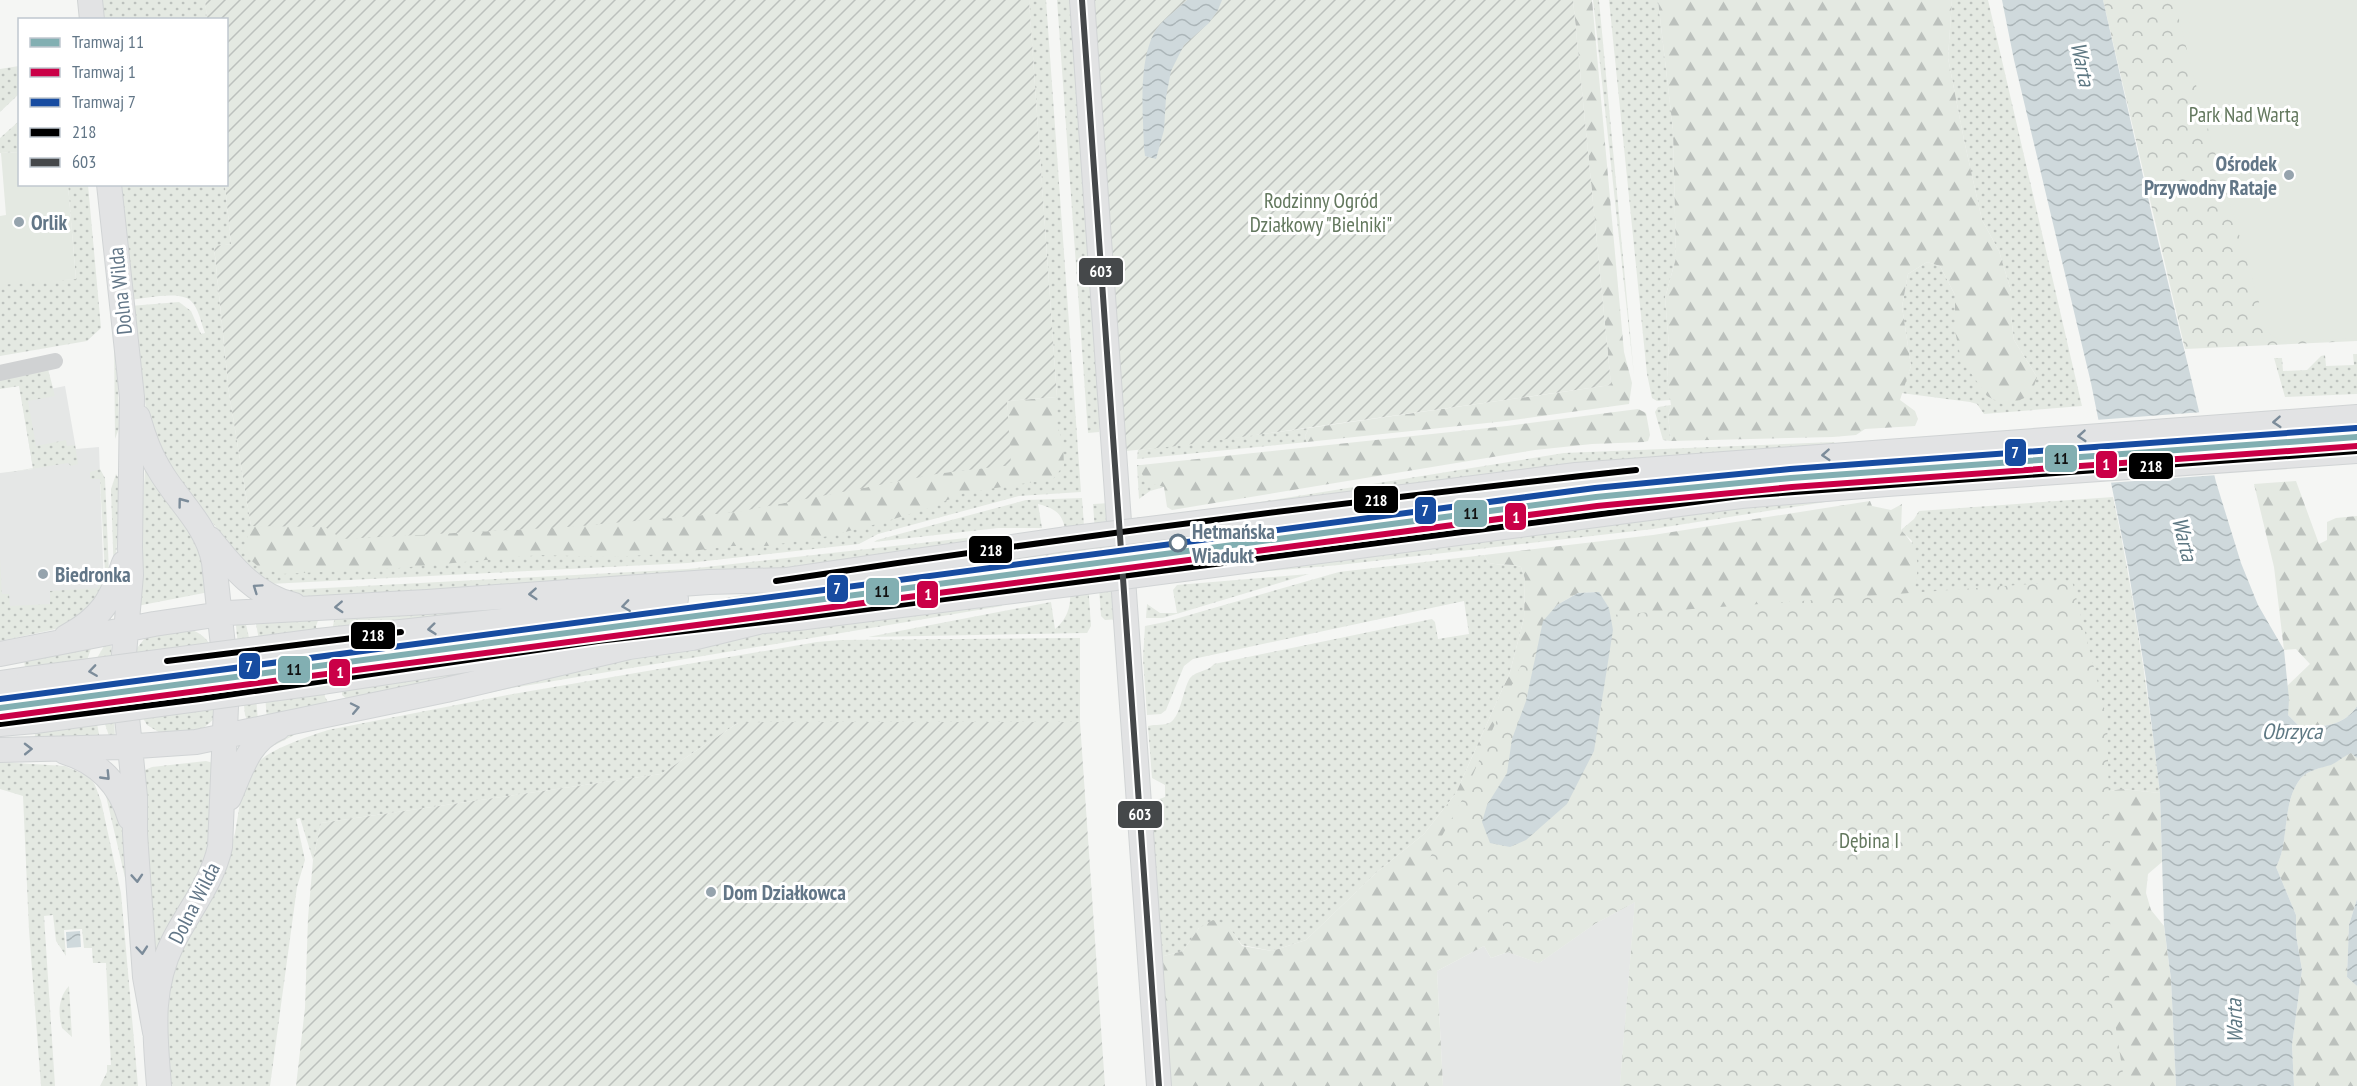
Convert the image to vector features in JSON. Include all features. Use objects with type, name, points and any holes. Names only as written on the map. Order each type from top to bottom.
[{"type":"main road","points":[[90,0],[92,18]]},
{"type":"main road","points":[[1082,0],[1159,1086]]},
{"type":"main road","name":"Dolna Wilda","points":[[109,186],[132,397],[131,575],[123,670],[135,797],[135,834],[145,977],[155,1032],[159,1086]]},
{"type":"main road","name":"Dolna Wilda","points":[[132,397],[146,444],[159,470],[202,530],[212,554],[227,683],[220,847],[214,870],[173,942],[158,981],[155,1032]]},
{"type":"main road","points":[[0,683],[318,641],[538,617],[681,598],[787,580],[1066,540],[1566,476],[1884,450],[2346,417]]},
{"type":"main road","points":[[0,724],[323,682],[552,646],[1070,584],[1662,506],[1794,491],[2347,451]]},
{"type":"main road","points":[[202,530],[235,570],[257,589],[291,605],[311,608]]},
{"type":"main road","points":[[45,645],[76,632],[102,611],[115,589],[130,547]]},
{"type":"main road","points":[[0,654],[220,614],[702,583],[787,580]]},
{"type":"main road","points":[[0,750],[179,745],[446,690],[629,647],[692,638],[758,622]]},
{"type":"main road","points":[[222,817],[241,768],[253,747],[273,730],[298,720]]},
{"type":"main road","points":[[55,749],[88,762],[110,778],[125,802],[135,834]]},
{"type":"street","points":[[0,373],[55,361]]},
{"type":"shaded area","points":[[65,386],[76,449],[99,447],[104,592],[0,629],[0,473],[33,469],[21,395]]},
{"type":"shaded area","points":[[1635,902],[1620,1086],[1443,1086],[1437,971],[1484,946],[1491,958],[1508,952],[1539,963],[1596,923]]},
{"type":"green space","points":[[97,0],[205,0],[207,18],[99,18]]},
{"type":"green space","points":[[205,0],[1029,0],[1057,397],[1007,401],[1011,465],[942,473],[737,512],[567,527],[342,539],[325,527],[251,526],[229,393],[214,246],[231,244],[225,186],[228,186],[228,18],[207,18]]},
{"type":"green space","points":[[1029,0],[1046,0],[1081,492],[1019,496],[878,534],[859,544],[688,563],[269,584],[232,549],[165,458],[146,410],[136,317],[131,317],[130,306],[179,302],[191,311],[201,334],[205,333],[196,308],[186,298],[171,296],[129,300],[117,186],[225,186],[231,244],[214,247],[229,393],[251,526],[567,527],[1057,397]]},
{"type":"green space","points":[[1057,0],[1075,0],[1103,389],[1099,432],[1088,433]]},
{"type":"green space","name":"Rodzinny Ogród Działkowy \"Bielniki\"","points":[[1093,0],[1573,0],[1611,385],[1177,446],[1126,451]]},
{"type":"green space","points":[[1573,0],[1592,0],[1624,352],[1632,383],[1629,404],[1506,421],[1307,442],[1305,436],[1309,428],[1611,385]]},
{"type":"green space","points":[[1593,0],[1599,0],[1634,375]]},
{"type":"green space","points":[[1609,0],[1658,0],[1673,130],[1676,258],[1665,298],[1669,345],[1667,378],[1671,400],[1657,401],[1652,398],[1647,374]]},
{"type":"green space","points":[[1658,0],[1952,0],[1948,58],[1964,140],[1982,220],[1999,251],[2011,291],[2014,340],[2037,377],[2031,395],[2006,406],[1987,396],[1961,359],[1955,331],[1955,295],[1940,266],[1927,262],[1908,274],[1902,307],[1911,366],[1900,400],[1915,411],[1918,419],[1915,426],[1865,429],[1856,435],[1833,437],[1671,441],[1668,416],[1671,405],[1667,378],[1669,345],[1665,298],[1676,258],[1673,130]]},
{"type":"green space","points":[[1952,0],[1988,0],[2082,406],[1984,414],[1977,404],[1970,402],[1901,393],[1911,366],[1902,307],[1908,274],[1927,262],[1940,266],[1955,295],[1955,331],[2037,377],[2014,340],[2011,291],[1999,251],[1982,220],[1948,58]]},
{"type":"green space","name":"Ośrodek Przywodny Rataje","points":[[2103,0],[2357,0],[2357,341],[2185,349]]},
{"type":"green space","name":"Ośrodek Przywodny Rataje","points":[[2174,0],[2357,0],[2357,338],[2282,342],[2268,333],[2202,108]]},
{"type":"green space","points":[[18,66],[18,95],[0,112],[0,69]]},
{"type":"green space","points":[[18,122],[18,152],[0,153],[0,138]]},
{"type":"green space","points":[[18,152],[18,186],[68,186],[76,279],[0,285],[0,216],[6,215],[1,153]]},
{"type":"green space","points":[[68,186],[88,186],[101,328],[87,341],[0,356],[0,282],[76,279]]},
{"type":"green space","points":[[114,335],[117,335],[119,428],[115,439]]},
{"type":"green space","points":[[2353,354],[2357,354],[2357,394],[2285,397],[2274,358],[2282,358],[2283,371],[2307,370],[2325,355],[2326,366],[2354,365]]},
{"type":"green space","points":[[48,369],[55,396],[28,401],[36,446],[66,440],[67,446],[75,445],[78,464],[71,466],[68,463],[0,474],[33,468],[19,386],[0,389],[0,379]]},
{"type":"green space","points":[[1057,397],[1055,418],[1063,443],[1064,465],[1053,479],[964,493],[929,508],[829,536],[767,546],[732,546],[668,554],[607,557],[540,555],[399,568],[282,574],[259,567],[248,558],[245,545],[251,526],[325,527],[343,539],[567,527],[737,512],[942,473],[1010,465],[1007,401]]},
{"type":"green space","points":[[1671,405],[1668,416],[1671,441],[1663,440],[1655,412],[1658,407]]},
{"type":"green space","points":[[1638,409],[1646,413],[1650,435],[1648,441],[1535,450],[1172,510],[1167,507],[1164,487],[1146,482],[1141,472],[1141,465],[1507,426]]},
{"type":"green space","points":[[1309,428],[1305,436],[1307,442],[1137,459],[1138,450]]},
{"type":"green space","points":[[1834,442],[1835,444],[1186,514],[1564,453]]},
{"type":"green space","points":[[1137,465],[1141,465],[1141,472],[1164,487],[1150,491],[1139,499]]},
{"type":"green space","points":[[100,469],[105,478],[109,573],[105,573],[100,479],[90,479],[90,472]]},
{"type":"green space","points":[[145,469],[196,534],[209,592],[137,606]]},
{"type":"green space","points":[[116,474],[122,484],[114,578],[111,489]]},
{"type":"green space","points":[[2296,481],[2319,544],[2327,540],[2327,522],[2336,518],[2357,516],[2357,706],[2346,718],[2332,724],[2301,728],[2288,715],[2287,686],[2310,664],[2296,649],[2284,650],[2274,567],[2254,484]]},
{"type":"green space","points":[[1752,484],[1436,526],[1433,521],[1656,493]]},
{"type":"green space","points":[[2113,497],[2140,644],[2160,793],[2121,789],[2084,796],[1873,792],[1912,541],[1901,530],[1914,519],[1919,511]]},
{"type":"green space","points":[[1082,498],[1091,626],[1087,633],[868,637],[1051,602],[1055,629],[1065,617],[1070,604],[1069,574],[931,591],[930,588],[1069,570],[1068,555],[928,573],[927,571],[1067,547],[1064,524],[1054,510],[1038,504],[1042,528],[998,528],[874,542],[1026,500]]},
{"type":"green space","points":[[1838,500],[1653,529],[1339,565],[1188,578],[1701,510]]},
{"type":"green space","name":"Dębina I","points":[[1870,501],[1872,506],[1891,510],[1902,504],[1901,530],[1913,545],[1917,561],[1917,577],[1913,596],[2084,796],[2121,789],[2160,793],[2162,862],[2148,874],[2146,893],[2151,910],[2164,926],[2171,979],[2176,1086],[1620,1086],[1635,902],[1596,923],[1539,963],[1508,952],[1491,958],[1484,946],[1437,971],[1443,1086],[1170,1086],[1160,957],[1183,951],[1199,928],[1213,920],[1228,925],[1242,946],[1272,951],[1306,940],[1377,872],[1424,834],[1456,793],[1510,672],[1524,618],[1525,579],[1521,567],[1489,563],[1484,555],[1653,535]],"holes":[[[1599,592],[1526,701],[1557,605],[1578,593]]]},
{"type":"green space","points":[[1111,503],[1120,619],[1105,620],[1101,616],[1093,504]]},
{"type":"green space","points":[[1383,527],[1381,533],[1252,552],[1251,545],[1253,545],[1253,550],[1258,549],[1258,544]]},
{"type":"green space","points":[[999,535],[1004,539],[747,573],[318,600],[269,591],[688,569]]},
{"type":"green space","points":[[1484,555],[1489,563],[1521,567],[1525,579],[1524,618],[1510,672],[1456,793],[1424,834],[1377,872],[1306,940],[1272,951],[1242,945],[1228,926],[1199,928],[1183,951],[1160,957],[1151,802],[1165,797],[1165,785],[1152,778],[1148,726],[1166,724],[1174,719],[1190,678],[1214,664],[1432,619],[1435,622],[1438,639],[1469,634],[1464,601],[1193,659],[1184,666],[1166,710],[1161,714],[1147,715],[1143,658],[1145,626],[1339,572]]},
{"type":"green space","points":[[0,558],[2,594],[9,594],[10,606],[50,604],[50,591],[98,588],[98,577],[105,577],[105,575],[108,577],[94,604],[61,628],[0,641]]},
{"type":"green space","points":[[1309,574],[1163,618],[1146,618],[1147,604],[1160,613],[1177,613],[1173,590],[1177,585]]},
{"type":"green space","points":[[879,578],[721,602],[720,599],[814,582]]},
{"type":"green space","name":"Dębina I","points":[[2072,581],[2107,719],[2111,884],[2109,984],[2125,1086],[1620,1086],[1635,902],[1596,923],[1539,963],[1508,952],[1517,938],[1429,859],[1461,802],[1518,671],[1532,647],[1611,624],[1612,615]]},
{"type":"green space","points":[[615,597],[335,631],[333,626],[335,616]]},
{"type":"green space","points":[[1001,601],[1002,606],[512,688],[304,730],[275,745],[271,742],[284,734],[737,636]]},
{"type":"green space","points":[[319,618],[316,626],[325,697],[329,704],[267,719],[261,650],[255,619]]},
{"type":"green space","points":[[245,620],[252,651],[258,721],[247,720],[245,715],[236,626]]},
{"type":"green space","points":[[190,629],[210,644],[215,655],[217,680],[214,719],[200,731],[162,734],[147,725],[137,708],[133,653],[145,638]]},
{"type":"green space","points":[[1080,638],[1080,722],[738,723],[661,774],[321,823],[313,860],[300,818],[296,819],[305,860],[297,887],[270,1086],[167,1086],[162,1031],[169,974],[226,864],[235,833],[244,779],[250,762],[257,764],[262,758],[280,748],[328,730],[513,694],[817,642]]},
{"type":"green space","points":[[107,641],[111,646],[115,739],[110,739],[105,724],[96,662]]},
{"type":"green space","points":[[93,643],[86,663],[100,740],[34,739],[36,731],[28,668],[25,668],[24,660]]},
{"type":"green space","points":[[619,644],[348,700],[342,695],[342,687]]},
{"type":"green space","points":[[1080,722],[1105,1086],[296,1086],[305,1008],[308,918],[313,860],[321,823],[661,774],[738,723]]},
{"type":"green space","points":[[2351,752],[2357,758],[2357,899],[2349,925],[2347,977],[2357,986],[2357,1086],[2294,1086],[2292,1045],[2302,970],[2296,935],[2296,915],[2276,867],[2283,846],[2291,799],[2301,778],[2311,771],[2336,762]]},
{"type":"green space","points":[[206,761],[217,764],[211,854],[156,955],[140,772],[152,767]]},
{"type":"green space","points":[[0,762],[65,766],[90,777],[95,785],[101,801],[121,893],[138,1086],[100,1086],[107,1072],[107,1065],[111,1065],[106,963],[93,963],[92,948],[84,948],[82,929],[64,930],[66,956],[56,941],[53,915],[44,916],[55,1086],[41,1086],[29,930],[23,796],[0,789]]},
{"type":"green space","points":[[103,783],[122,817],[127,882],[126,882]]},
{"type":"green space","points":[[69,986],[72,1037],[62,1028],[60,1017],[61,1001]]},
{"type":"water","points":[[1187,0],[1222,0],[1209,23],[1184,45],[1171,71],[1166,97],[1164,130],[1156,159],[1145,156],[1144,148],[1143,89],[1146,59],[1149,45],[1157,28]]},
{"type":"water","points":[[2002,0],[2103,0],[2216,482],[2241,563],[2258,605],[2284,650],[2289,699],[2288,715],[2301,728],[2316,727],[2346,718],[2357,706],[2357,758],[2351,753],[2334,764],[2311,771],[2301,778],[2291,799],[2283,846],[2276,867],[2296,915],[2296,935],[2302,970],[2292,1045],[2294,1086],[2176,1086],[2171,979],[2164,925],[2160,793],[2146,679],[2128,567],[2091,383],[2014,60]]},
{"type":"water","points":[[1599,592],[1609,608],[1613,630],[1594,751],[1567,804],[1526,840],[1510,847],[1490,843],[1482,822],[1487,805],[1507,773],[1512,739],[1526,701],[1543,621],[1557,605],[1578,593]]},
{"type":"water","points":[[2357,899],[2357,986],[2347,977],[2349,925]]},
{"type":"water","points":[[80,931],[81,947],[67,948],[66,932]]},
{"type":"pier","points":[[2203,412],[2218,475],[2107,483],[2095,420]]},
{"type":"tram line","name":"7","points":[[0,699],[1595,488],[1790,469],[2356,428]]},
{"type":"tram line","name":"11","points":[[0,708],[1596,497],[1791,478],[2357,437]]},
{"type":"tram line","name":"1","points":[[1,717],[1597,506],[1792,487],[2357,446]]},
{"type":"transit line","name":"603","points":[[1082,0],[1159,1086]]},
{"type":"transit line","name":"218","points":[[0,724],[200,699],[598,641],[798,618],[1741,496],[2357,451]]},
{"type":"transit line","name":"218","points":[[776,581],[1206,521],[1636,470]]},
{"type":"transit line","name":"218","points":[[167,661],[401,632]]},
{"type":"place","name":"Ośrodek Przywodny Rataje","points":[[2289,175]]},
{"type":"place","name":"Orlik","points":[[19,222]]},
{"type":"place","name":"Hetmańska Wiadukt","points":[[1178,543]]},
{"type":"place","name":"Biedronka","points":[[43,574]]},
{"type":"place","name":"Dom Działkowca","points":[[711,892]]},
{"type":"water label","name":"Warta","points":[[2083,64]]},
{"type":"water label","name":"Warta","points":[[2185,539]]},
{"type":"water label","name":"Obrzyca","points":[[2292,731]]},
{"type":"water label","name":"Warta","points":[[2234,1021]]},
{"type":"park label","name":"Park Nad Wartą","points":[[2244,114]]}]
